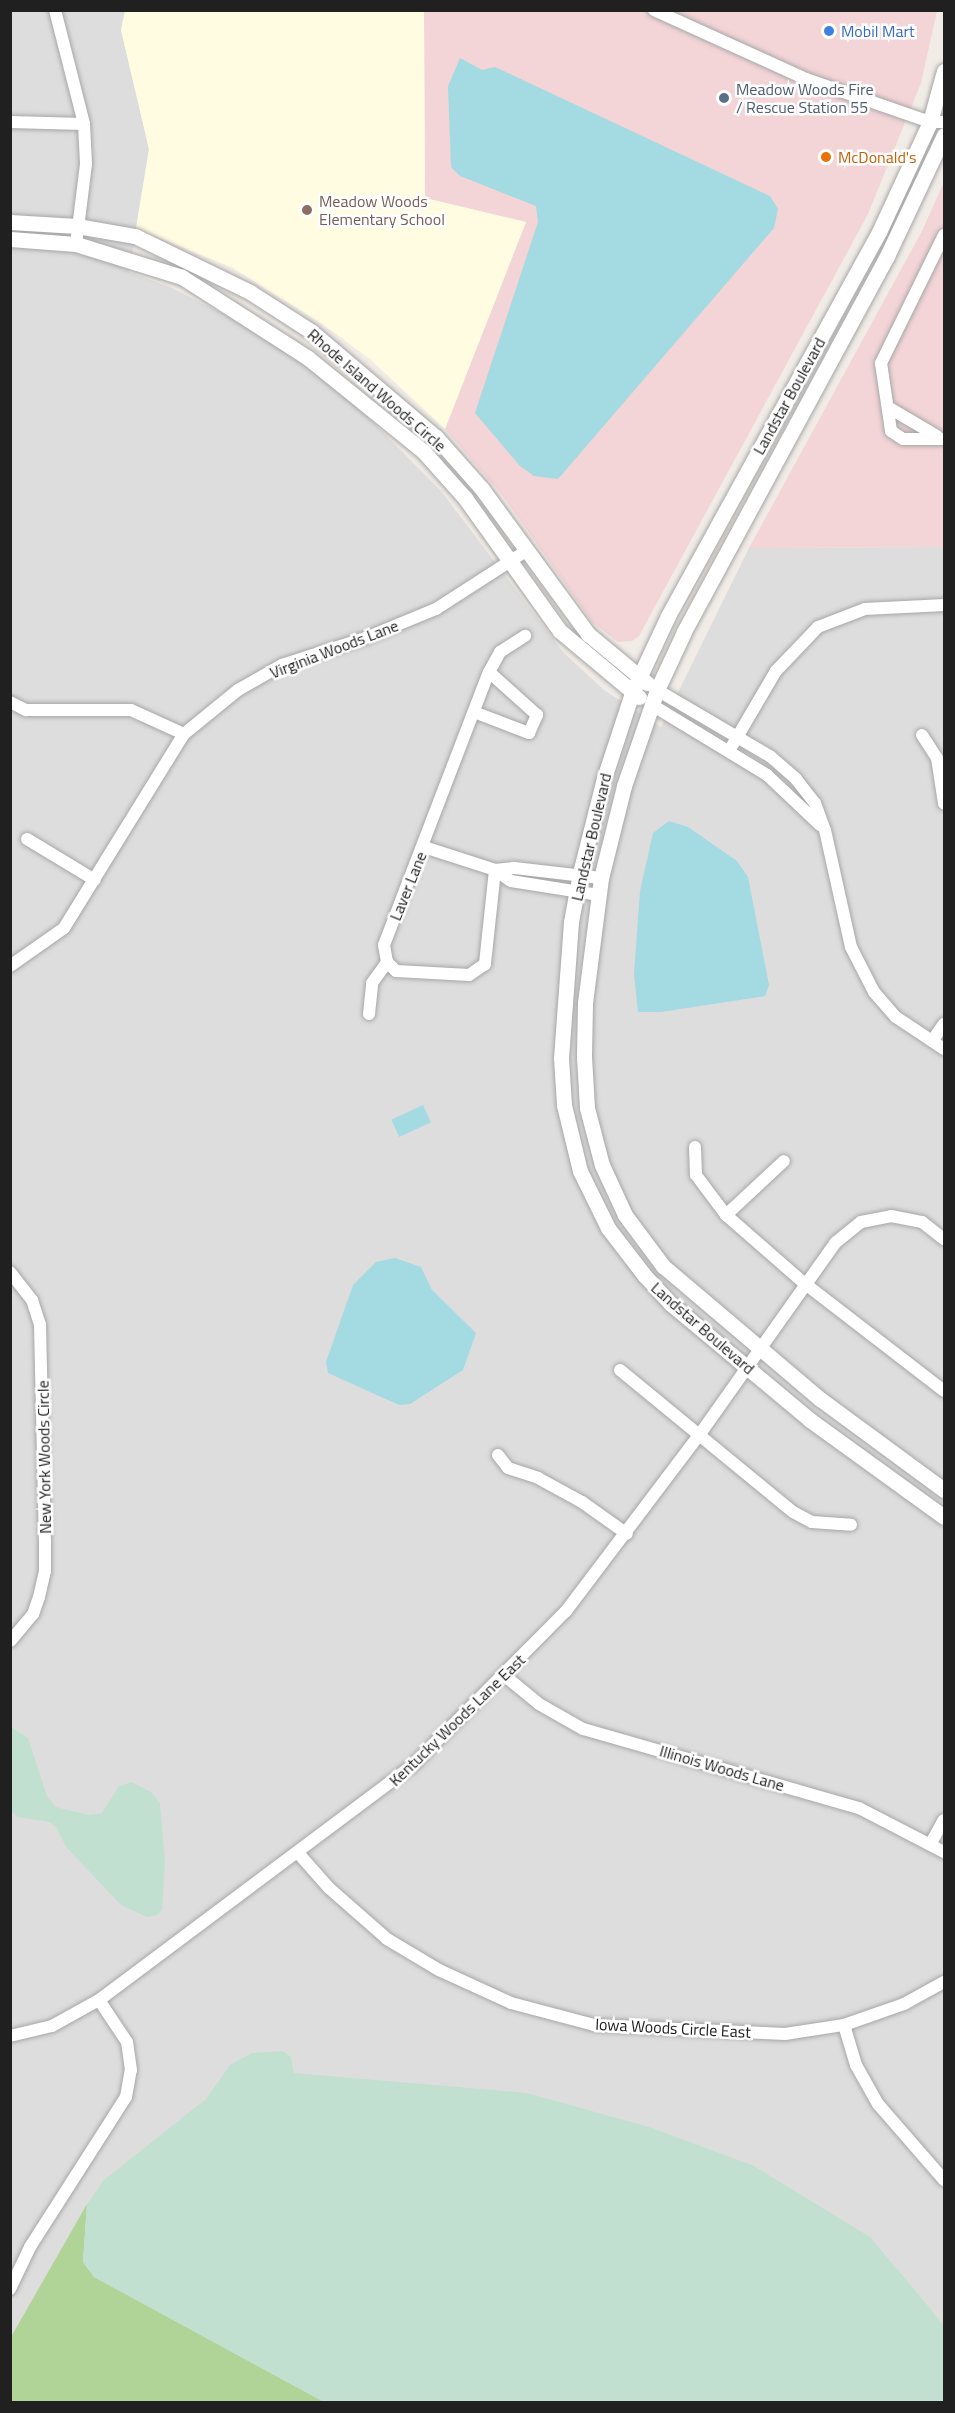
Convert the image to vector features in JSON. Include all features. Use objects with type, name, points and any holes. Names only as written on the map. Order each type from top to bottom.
[{"type":"street","points":[[55,10],[84,124],[86,164],[76,244]]},
{"type":"street","points":[[654,10],[806,79],[937,122],[944,137]]},
{"type":"street","name":"Landstar Boulevard","points":[[945,71],[937,122],[668,616],[632,693],[604,778],[576,892],[561,1058],[564,1106],[579,1171],[608,1228],[645,1276],[745,1366],[810,1420],[945,1517]]},
{"type":"street","points":[[10,122],[84,124]]},
{"type":"street","name":"Landstar Boulevard","points":[[944,137],[887,256],[684,632],[657,690],[624,786],[601,878],[585,1003],[584,1058],[587,1108],[602,1165],[625,1215],[663,1266],[758,1348],[945,1490]]},
{"type":"street","name":"Rhode Island Woods Circle","points":[[10,222],[77,226],[135,236],[189,260],[250,292],[312,332],[436,437],[482,489],[588,634],[639,678],[657,690]]},
{"type":"street","points":[[57,240],[77,226]]},
{"type":"street","points":[[941,437],[903,439],[891,431],[891,409],[881,363],[945,235]]},
{"type":"street","name":"Rhode Island Woods Circle","points":[[10,239],[57,240],[76,244],[182,277],[308,358],[424,452],[465,498],[560,631],[632,693],[652,705]]},
{"type":"street","points":[[891,409],[941,437]]},
{"type":"street","name":"Virginia Woods Lane","points":[[10,966],[64,928],[184,734],[238,690],[282,665],[368,637],[436,609],[526,551]]},
{"type":"street","points":[[729,751],[776,671],[818,627],[865,609],[945,605]]},
{"type":"street","name":"Laver Lane","points":[[387,962],[384,945],[424,848],[442,786],[489,672],[500,652],[525,636]]},
{"type":"street","points":[[474,712],[529,733],[537,715],[489,672]]},
{"type":"street","points":[[657,690],[771,757],[796,779],[814,803],[825,830],[851,947],[874,992],[896,1017],[945,1049]]},
{"type":"street","points":[[10,702],[26,710],[131,710],[184,734]]},
{"type":"street","points":[[652,705],[729,751],[789,793],[825,830]]},
{"type":"street","points":[[922,735],[937,758],[945,803]]},
{"type":"street","points":[[27,838],[95,880]]},
{"type":"street","points":[[424,848],[495,870],[580,873],[601,878]]},
{"type":"street","points":[[495,870],[511,881],[598,895]]},
{"type":"street","points":[[369,1014],[372,983],[387,962],[396,971],[469,975],[485,964],[495,870]]},
{"type":"street","points":[[932,1041],[945,1024]]},
{"type":"street","points":[[695,1147],[696,1175],[726,1215],[804,1283],[945,1391]]},
{"type":"street","points":[[726,1215],[784,1161]]},
{"type":"street","name":"Kentucky Woods Lane East","points":[[10,2036],[52,2026],[99,2000],[299,1854],[411,1767],[505,1676],[566,1611],[627,1534],[700,1434],[804,1283],[835,1243],[861,1222],[891,1216],[922,1222],[945,1239]]},
{"type":"street","name":"New York Woods Circle","points":[[10,1272],[32,1300],[41,1332],[45,1571],[33,1614],[10,1641]]},
{"type":"street","points":[[620,1370],[793,1512],[812,1522],[851,1525]]},
{"type":"street","points":[[498,1455],[508,1468],[582,1502],[627,1534]]},
{"type":"street","name":"Illinois Woods Lane","points":[[505,1676],[538,1704],[583,1729],[859,1808],[945,1852]]},
{"type":"street","points":[[931,1843],[945,1820]]},
{"type":"street","name":"Iowa Woods Circle East","points":[[299,1854],[329,1888],[387,1939],[439,1970],[512,2003],[594,2025],[785,2034],[844,2025],[904,2004],[945,1982]]},
{"type":"street","points":[[10,2289],[30,2247],[126,2097],[131,2070],[127,2042],[99,2000]]},
{"type":"street","points":[[844,2025],[856,2065],[878,2104],[945,2180]]},
{"type":"shaded area","points":[[125,10],[121,30],[149,149],[129,272],[170,287],[231,318],[296,359],[358,407],[441,491],[563,652],[604,690],[661,727],[749,548],[944,547],[944,2402],[11,2402],[10,11]]},
{"type":"shaded area","name":"Meadow Woods Elementary School","points":[[125,11],[424,11],[425,198],[526,222],[445,429],[370,359],[321,323],[233,268],[136,228],[149,149],[121,30]]},
{"type":"shaded area","points":[[424,11],[937,11],[921,83],[868,214],[639,636],[632,641],[618,642],[593,623],[502,495],[445,429],[526,222],[425,198]]},
{"type":"shaded area","points":[[944,182],[944,547],[749,548],[922,231]]},
{"type":"green space","points":[[11,1727],[28,1738],[47,1796],[56,1807],[89,1815],[102,1813],[119,1786],[132,1782],[151,1792],[160,1803],[165,1861],[162,1910],[157,1915],[147,1917],[121,1905],[66,1847],[56,1827],[50,1822],[17,1817],[11,1810]]},
{"type":"green space","points":[[283,2051],[291,2057],[294,2073],[527,2093],[649,2127],[752,2165],[870,2237],[934,2313],[944,2327],[944,2402],[324,2402],[94,2277],[83,2262],[87,2204],[104,2180],[206,2099],[230,2065],[252,2053]]},
{"type":"green space","points":[[87,2204],[83,2262],[94,2277],[324,2402],[11,2402],[11,2337]]},
{"type":"water","points":[[460,58],[482,70],[495,67],[770,196],[778,209],[774,228],[558,479],[534,476],[520,466],[475,413],[538,222],[536,206],[460,176],[451,167],[448,86]]},
{"type":"water","points":[[669,821],[688,827],[737,861],[748,877],[769,985],[765,996],[661,1012],[638,1012],[634,974],[640,891],[653,833]]},
{"type":"water","points":[[423,1105],[431,1122],[399,1137],[391,1120]]},
{"type":"water","points":[[395,1258],[421,1267],[432,1290],[476,1333],[463,1370],[410,1404],[399,1405],[328,1373],[326,1362],[353,1285],[376,1262]]},
{"type":"place","name":"Mobil Mart","points":[[829,31]]},
{"type":"place","name":"Meadow Woods Fire / Rescue Station 55","points":[[724,98]]},
{"type":"place","name":"McDonald's","points":[[826,157]]},
{"type":"place","name":"Meadow Woods Elementary School","points":[[307,210]]}]
